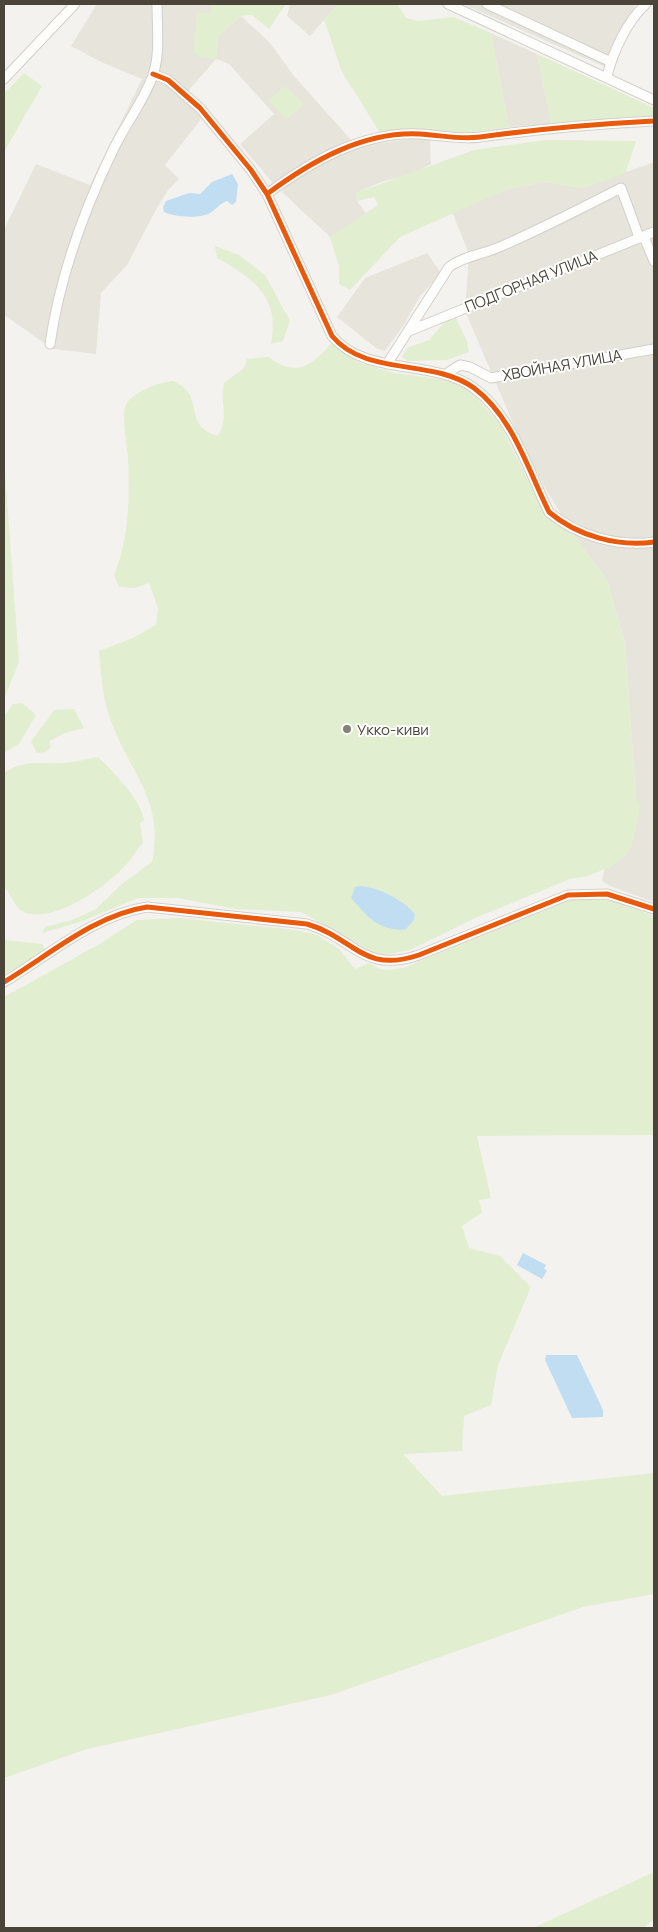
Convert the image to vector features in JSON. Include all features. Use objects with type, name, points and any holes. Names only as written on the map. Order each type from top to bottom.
[{"type":"street","points":[[4,79],[75,4]]},
{"type":"street","points":[[50,344],[55,306],[76,232],[113,150],[153,74],[157,60],[157,4]]},
{"type":"street","points":[[448,4],[654,100]]},
{"type":"street","points":[[487,4],[610,62]]},
{"type":"street","points":[[606,76],[610,62],[638,12],[646,4]]},
{"type":"street","points":[[153,74],[168,80],[200,108],[234,146],[267,194],[332,336],[340,345],[358,354],[387,364],[446,374],[474,388],[500,415],[549,512],[555,517],[598,538],[635,545],[654,542]]},
{"type":"street","points":[[267,194],[314,163],[356,144],[389,136],[418,134],[461,139],[511,132],[654,121]]},
{"type":"street","points":[[387,364],[449,267],[456,262],[483,254],[532,233],[621,188],[641,237],[654,261]]},
{"type":"street","name":"ПОДГОРНАЯ УЛИЦА","points":[[408,331],[654,232]]},
{"type":"street","name":"ХВОЙНАЯ УЛИЦА","points":[[446,374],[452,368],[460,365],[470,367],[491,378],[654,349]]},
{"type":"street","points":[[4,982],[100,923],[134,909],[147,907],[307,924],[327,931],[365,955],[389,962],[397,962],[419,955],[568,895],[607,894],[654,909]]},
{"type":"shaded area","points":[[97,4],[211,4],[216,58],[218,36],[241,16],[270,43],[294,76],[352,141],[273,183],[240,144],[274,114],[229,64],[216,59],[182,98],[202,118],[165,165],[179,179],[168,190],[158,206],[127,265],[101,293],[96,354],[53,349],[4,315],[4,230],[36,164],[90,185],[142,79],[101,62],[71,46]]},
{"type":"shaded area","points":[[290,4],[338,4],[310,36],[287,16]]},
{"type":"shaded area","points":[[463,4],[636,4],[610,50],[605,67]]},
{"type":"shaded area","points":[[491,33],[537,54],[551,124],[509,127]]},
{"type":"shaded area","points":[[418,138],[430,139],[431,164],[412,174],[384,181],[356,193],[357,201],[367,215],[330,237],[282,192],[291,181],[341,154],[365,145]]},
{"type":"shaded area","points":[[654,162],[654,902],[610,886],[602,881],[604,870],[610,867],[640,805],[636,799],[625,643],[607,580],[574,536],[544,486],[512,421],[465,311],[469,254],[452,212],[508,189],[544,182],[583,188]]},
{"type":"shaded area","points":[[427,253],[441,273],[420,296],[405,323],[385,351],[376,348],[337,317],[365,278]]},
{"type":"green space","points":[[211,4],[286,4],[269,29],[252,15],[241,16],[218,36],[216,59],[201,57],[193,53],[197,13],[211,13]]},
{"type":"green space","points":[[338,4],[397,4],[406,18],[418,21],[453,17],[491,33],[509,127],[460,134],[380,133],[341,70],[324,19]]},
{"type":"green space","points":[[537,54],[654,108],[654,116],[551,124]]},
{"type":"green space","points":[[24,73],[42,86],[4,152],[4,94]]},
{"type":"green space","points":[[285,86],[304,104],[286,120],[268,100]]},
{"type":"green space","points":[[545,140],[636,141],[625,174],[583,188],[544,182],[508,189],[400,237],[350,290],[339,284],[339,266],[330,237],[378,205],[374,197],[357,201],[356,193],[474,150]]},
{"type":"green space","points":[[215,246],[239,255],[265,275],[290,321],[283,341],[271,344],[272,313],[262,291],[243,274],[217,258]]},
{"type":"green space","points":[[456,318],[467,341],[469,352],[447,360],[407,361],[402,357],[407,348],[429,340],[447,319]]},
{"type":"green space","points":[[333,341],[342,351],[358,362],[394,373],[455,381],[475,396],[500,424],[544,512],[574,536],[607,580],[625,643],[636,799],[640,805],[632,846],[626,856],[610,867],[588,876],[570,879],[475,918],[410,950],[383,955],[373,952],[301,912],[236,909],[178,898],[138,898],[80,922],[42,933],[45,927],[72,920],[96,909],[123,883],[152,862],[155,842],[151,808],[107,710],[99,651],[133,638],[156,625],[158,608],[149,583],[135,588],[119,587],[114,575],[123,547],[127,518],[129,487],[124,418],[125,407],[139,392],[161,383],[174,381],[190,395],[197,421],[200,425],[210,433],[218,436],[224,415],[224,383],[244,368],[247,359],[269,357],[279,364],[296,368],[304,366],[318,357]],"holes":[[[360,886],[390,895],[403,904],[415,914],[414,920],[404,930],[371,919],[351,898]]]},
{"type":"green space","points":[[4,460],[19,662],[4,699]]},
{"type":"green space","points":[[22,703],[36,715],[19,744],[4,753],[4,716],[13,704]]},
{"type":"green space","points":[[74,709],[84,728],[65,733],[49,741],[51,747],[46,752],[37,753],[31,742],[54,710]]},
{"type":"green space","points":[[98,757],[118,778],[138,804],[144,820],[140,823],[143,843],[127,864],[115,875],[79,901],[52,912],[26,913],[20,909],[7,890],[4,889],[4,773],[25,764],[63,763]]},
{"type":"green space","points":[[580,898],[614,901],[654,916],[654,1135],[477,1136],[491,1198],[479,1200],[482,1213],[462,1226],[469,1248],[500,1256],[531,1287],[498,1365],[491,1405],[464,1416],[462,1451],[403,1454],[442,1496],[654,1473],[654,1594],[583,1607],[331,1695],[87,1749],[4,1778],[4,997],[96,946],[137,920],[179,918],[296,930],[317,935],[339,949],[355,969],[369,963],[380,969],[390,970],[407,967],[560,902]]},
{"type":"green space","points":[[4,940],[42,944],[46,951],[4,975]]},
{"type":"green space","points":[[654,1872],[654,1919],[644,1928],[533,1928]]},
{"type":"water","points":[[232,174],[238,184],[236,202],[232,205],[227,201],[206,215],[194,217],[164,212],[163,207],[166,201],[189,193],[200,194],[212,182]]},
{"type":"water","points":[[355,887],[375,889],[397,899],[415,914],[414,920],[405,930],[380,925],[351,898]]},
{"type":"water","points":[[523,1253],[546,1265],[544,1269],[547,1271],[542,1279],[517,1265]]},
{"type":"water","points":[[546,1355],[577,1355],[603,1410],[603,1417],[572,1418],[545,1360]]},
{"type":"cycle path","points":[[153,74],[168,80],[200,108],[251,170],[267,194],[332,336],[346,349],[363,357],[381,363],[439,373],[458,379],[474,388],[488,400],[509,429],[549,512],[572,528],[598,538],[626,543],[654,542]]},
{"type":"cycle path","points":[[267,194],[319,160],[338,151],[358,143],[399,134],[472,138],[567,127],[654,121]]},
{"type":"cycle path","points":[[4,982],[90,927],[127,911],[147,907],[307,924],[337,937],[360,952],[384,960],[400,960],[419,955],[568,895],[607,894],[654,909]]},
{"type":"place","name":"Укко-киви","points":[[347,729]]}]
